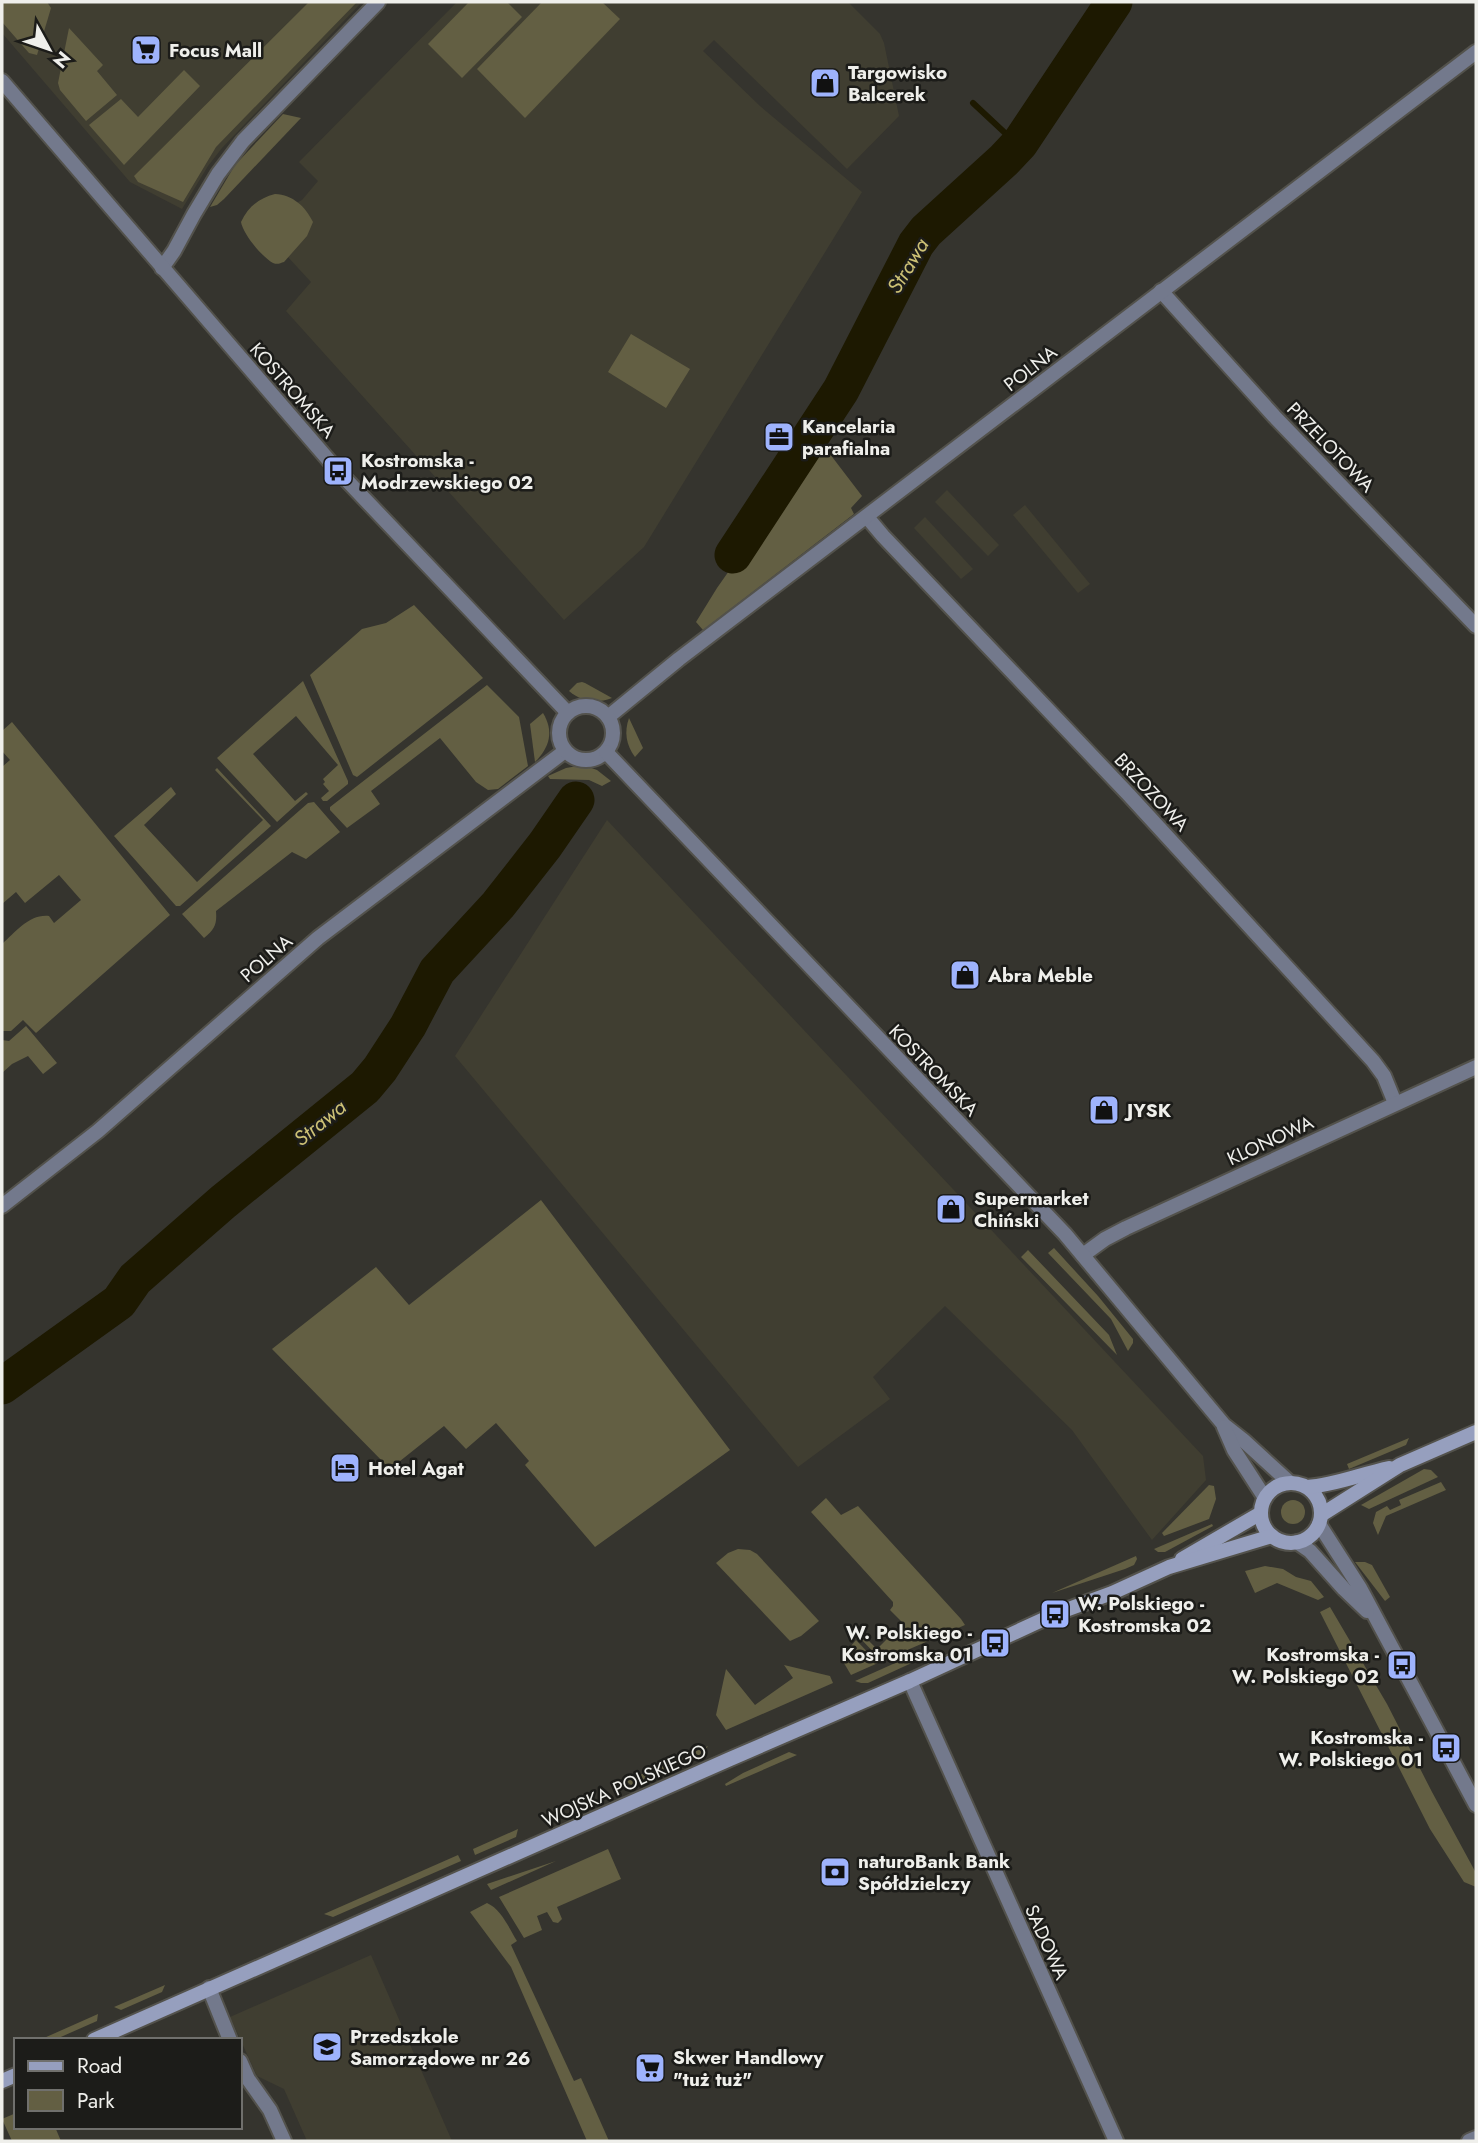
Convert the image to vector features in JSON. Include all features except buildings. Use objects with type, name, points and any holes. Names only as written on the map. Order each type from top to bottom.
[{"type":"main road","points":[[1400,1465],[1320,1519],[1311,1535],[1297,1542],[1287,1542],[1272,1536],[1263,1522],[1263,1506],[1273,1489],[1290,1482],[1307,1487],[1331,1484],[1400,1465],[1476,1432]]},
{"type":"main road","points":[[1307,1487],[1318,1500],[1320,1519]]},
{"type":"main road","name":"WOJSKA POLSKIEGO","points":[[1169,1567],[1263,1506]]},
{"type":"main road","name":"WOJSKA POLSKIEGO","points":[[98,2038],[910,1681],[1055,1614],[1112,1593],[1169,1567],[1272,1536]]},
{"type":"street","points":[[162,268],[212,184],[243,141],[378,2]]},
{"type":"street","name":"POLNA","points":[[608,717],[678,659],[1476,52]]},
{"type":"street","name":"KOSTROMSKA","points":[[2,81],[338,471],[568,713]]},
{"type":"street","name":"PRZELOTOWA","points":[[1161,291],[1274,416],[1476,626]]},
{"type":"street","name":"BRZOZOWA","points":[[867,517],[1129,795],[1373,1061],[1384,1076],[1395,1104]]},
{"type":"street","points":[[587,706],[596,708],[608,717],[613,737],[606,752],[585,761],[574,758],[565,751],[559,731],[568,713],[587,706]]},
{"type":"street","name":"POLNA","points":[[2,1206],[98,1131],[318,938],[565,751]]},
{"type":"street","name":"KOSTROMSKA","points":[[606,752],[1083,1255],[1224,1425],[1290,1482]]},
{"type":"street","name":"KLONOWA","points":[[1083,1255],[1126,1228],[1476,1067]]},
{"type":"street","name":"KOSTROMSKA","points":[[1224,1425],[1263,1506]]},
{"type":"street","points":[[1320,1519],[1402,1664],[1476,1805]]},
{"type":"street","points":[[1297,1542],[1310,1551],[1376,1619]]},
{"type":"street","name":"SADOWA","points":[[910,1681],[1116,2141]]},
{"type":"street","points":[[209,1988],[229,2038]]},
{"type":"street","points":[[242,2066],[247,2079],[270,2110],[284,2141]]},
{"type":"street","points":[[1469,2141],[1476,2138]]},
{"type":"shaded area","points":[[2,2],[362,2],[222,148],[182,209],[130,182],[2,33]]},
{"type":"shaded area","points":[[457,2],[848,2],[880,34],[899,116],[847,169],[714,40],[703,51],[760,106],[862,192],[644,547],[564,620],[286,311],[311,282],[286,255],[296,203],[302,200],[318,181],[299,162]]},
{"type":"shaded area","points":[[947,490],[999,545],[988,556],[935,502]]},
{"type":"shaded area","points":[[1025,505],[1090,584],[1078,593],[1013,515]]},
{"type":"shaded area","points":[[925,517],[973,569],[961,579],[914,528]]},
{"type":"shaded area","points":[[573,796],[581,801],[554,839],[541,832],[550,830]]},
{"type":"shaded area","points":[[607,820],[1203,1456],[1206,1480],[1152,1540],[1072,1430],[945,1306],[873,1377],[890,1399],[798,1467],[455,1056]]},
{"type":"shaded area","name":"Przedszkole Samorządowe nr 26","points":[[371,1955],[452,2141],[307,2141],[284,2089],[257,2076],[242,2038],[230,2017]]},
{"type":"green space","points":[[2,2],[47,2],[51,8],[37,55],[29,53],[2,22]]},
{"type":"green space","points":[[309,2],[357,2],[216,147],[183,202],[138,182],[134,176]]},
{"type":"green space","points":[[469,2],[507,2],[522,17],[462,78],[428,44]]},
{"type":"green space","points":[[542,2],[602,2],[620,19],[525,118],[477,69]]},
{"type":"green space","points":[[69,28],[103,65],[97,71],[117,95],[86,121],[60,90],[58,83]]},
{"type":"green space","points":[[184,70],[200,86],[124,165],[89,125],[121,99],[138,117]]},
{"type":"green space","points":[[283,114],[301,118],[224,199],[210,207],[235,165]]},
{"type":"green space","points":[[275,194],[298,202],[313,222],[307,236],[284,262],[278,264],[259,251],[245,233],[241,222],[255,204]]},
{"type":"green space","points":[[631,334],[690,369],[666,408],[608,372]]},
{"type":"green space","points":[[820,441],[862,496],[851,508],[854,514],[703,630],[696,622],[717,588]]},
{"type":"green space","points":[[414,605],[483,678],[357,777],[353,775],[310,675],[362,629],[386,623]]},
{"type":"green space","points":[[303,681],[348,784],[327,801],[323,801],[321,798],[329,791],[323,784],[323,779],[338,765],[296,716],[253,754],[295,801],[306,792],[308,794],[277,822],[217,758]]},
{"type":"green space","points":[[582,682],[612,698],[589,701],[569,691]]},
{"type":"green space","points":[[487,685],[519,717],[528,766],[498,789],[488,790],[476,782],[440,738],[371,791],[380,804],[347,828],[330,810],[330,807]]},
{"type":"green space","points":[[543,713],[549,739],[535,762],[530,724]]},
{"type":"green space","points":[[629,718],[643,748],[635,757],[627,738]]},
{"type":"green space","points":[[12,722],[170,915],[36,1033],[23,1020],[11,1031],[2,1031],[2,944],[35,918],[49,916],[54,923],[81,900],[59,875],[25,903],[16,892],[2,904],[2,767],[10,760],[2,751],[2,731]]},
{"type":"green space","points":[[583,765],[597,770],[611,781],[602,786],[589,780],[550,779],[548,776],[566,768]]},
{"type":"green space","points":[[217,768],[271,826],[180,906],[176,906],[114,836],[171,787],[176,794],[144,825],[197,882],[263,820],[215,770]]},
{"type":"green space","points":[[314,802],[340,832],[306,859],[292,852],[216,911],[214,926],[204,938],[182,914],[308,803]]},
{"type":"green space","points":[[26,1026],[57,1063],[43,1074],[28,1056],[2,1073],[2,1040],[9,1041]]},
{"type":"green space","points":[[541,1200],[730,1450],[595,1547],[525,1465],[529,1461],[496,1423],[466,1449],[444,1426],[390,1469],[272,1349],[376,1267],[409,1305]]},
{"type":"green space","points":[[1054,1248],[1133,1339],[1128,1351],[1111,1319],[1048,1253]]},
{"type":"green space","points":[[1028,1250],[1109,1335],[1117,1355],[1021,1257]]},
{"type":"green space","points":[[1409,1438],[1406,1445],[1349,1469],[1347,1464]]},
{"type":"green space","points":[[1424,1469],[1431,1470],[1438,1477],[1369,1509],[1361,1505]]},
{"type":"green space","points":[[1441,1482],[1446,1490],[1386,1516],[1378,1535],[1373,1523],[1376,1512],[1387,1506],[1390,1510],[1401,1505],[1399,1500]]},
{"type":"green space","points":[[1209,1485],[1214,1486],[1216,1499],[1209,1519],[1164,1536],[1162,1533]]},
{"type":"green space","points":[[826,1498],[841,1515],[858,1506],[965,1625],[882,1661],[859,1637],[862,1634],[877,1649],[903,1623],[890,1610],[893,1602],[811,1512]]},
{"type":"green space","points":[[1293,1500],[1304,1507],[1305,1512],[1298,1523],[1293,1524],[1282,1517],[1281,1512],[1288,1501]]},
{"type":"green space","points":[[1212,1524],[1213,1526],[1165,1552],[1154,1549]]},
{"type":"green space","points":[[738,1549],[757,1554],[819,1621],[801,1636],[790,1641],[716,1563]]},
{"type":"green space","points":[[1136,1556],[1134,1565],[1125,1569],[1052,1593]]},
{"type":"green space","points":[[1355,1562],[1372,1565],[1390,1597],[1385,1601]]},
{"type":"green space","points":[[1265,1566],[1283,1569],[1296,1577],[1311,1581],[1324,1597],[1318,1600],[1277,1583],[1255,1593],[1245,1571]]},
{"type":"green space","points":[[1330,1607],[1387,1704],[1476,1873],[1476,1887],[1464,1882],[1430,1829],[1320,1612]]},
{"type":"green space","points":[[856,1640],[878,1663],[851,1675],[841,1658]]},
{"type":"green space","points":[[922,1651],[927,1656],[868,1683],[855,1681]]},
{"type":"green space","points":[[784,1665],[830,1676],[833,1683],[726,1730],[716,1715],[726,1669],[755,1705],[793,1678]]},
{"type":"green space","points":[[708,1746],[703,1754],[631,1785],[626,1781]]},
{"type":"green space","points":[[789,1752],[797,1755],[726,1786],[725,1784],[743,1773]]},
{"type":"green space","points":[[518,1829],[516,1837],[475,1855],[473,1849]]},
{"type":"green space","points":[[608,1849],[621,1879],[557,1907],[562,1919],[558,1923],[553,1922],[547,1912],[537,1916],[542,1930],[524,1938],[499,1897]]},
{"type":"green space","points":[[458,1855],[461,1861],[333,1917],[324,1914]]},
{"type":"green space","points":[[556,1861],[491,1890],[487,1884]]},
{"type":"green space","points":[[487,1903],[501,1914],[517,1941],[511,1945],[574,2081],[581,2078],[609,2141],[587,2141],[511,1967],[470,1912]]},
{"type":"green space","points":[[165,1985],[162,1992],[121,2010],[114,2007]]},
{"type":"green space","points":[[98,2014],[97,2021],[59,2038],[44,2038]]},
{"type":"green space","points":[[14,2114],[14,2129],[56,2129],[61,2141],[12,2141],[2,2119]]},
{"type":"waterway","name":"Strawa","points":[[733,555],[841,390],[916,244],[926,231],[1020,143],[1114,2]]},
{"type":"waterway","points":[[973,103],[1018,145]]},
{"type":"waterway","name":"Strawa","points":[[2,1386],[119,1302],[135,1279],[223,1202],[365,1087],[408,1026],[437,971],[498,905],[576,800]]},
{"type":"place","name":"Focus Mall","points":[[146,50]]},
{"type":"place","name":"Targowisko Balcerek","points":[[825,83]]},
{"type":"place","name":"Kancelaria parafialna","points":[[779,437]]},
{"type":"place","name":"Kostromska - Modrzewskiego 02","points":[[338,471]]},
{"type":"place","name":"Abra Meble","points":[[965,975]]},
{"type":"place","name":"JYSK","points":[[1104,1110]]},
{"type":"place","name":"Supermarket Chiński","points":[[951,1209]]},
{"type":"place","name":"Hotel Agat","points":[[345,1468]]},
{"type":"place","name":"W. Polskiego - Kostromska 02","points":[[1055,1614]]},
{"type":"place","name":"W. Polskiego - Kostromska 01","points":[[995,1643]]},
{"type":"place","name":"Kostromska - W. Polskiego 02","points":[[1402,1665]]},
{"type":"place","name":"Kostromska - W. Polskiego 01","points":[[1446,1748]]},
{"type":"place","name":"naturoBank Bank Spółdzielczy","points":[[835,1872]]},
{"type":"place","name":"Przedszkole Samorządowe nr 26","points":[[327,2047]]},
{"type":"place","name":"Skwer Handlowy \"tuż tuż\"","points":[[650,2068]]}]
